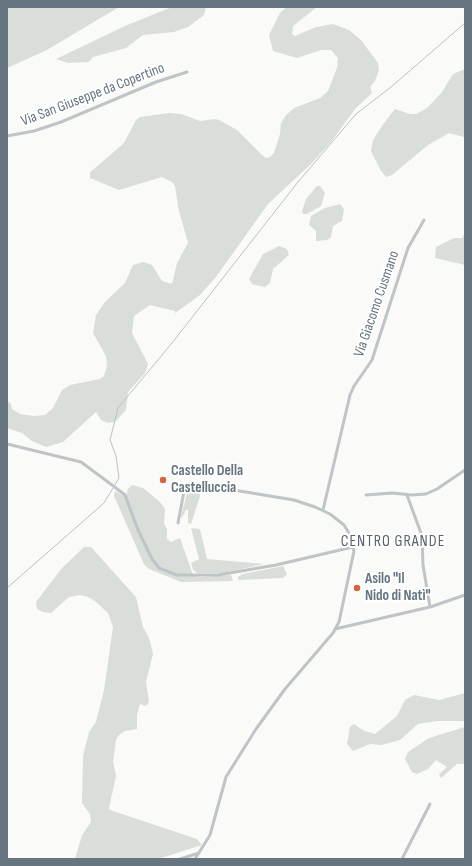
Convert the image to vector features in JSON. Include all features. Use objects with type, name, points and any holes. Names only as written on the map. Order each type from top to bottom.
[{"type":"street","name":"Via San Giuseppe da Copertino","points":[[7,136],[34,131],[61,122],[156,82],[187,72]]},
{"type":"street","name":"Via Giacomo Cusmano","points":[[322,510],[350,395],[354,386],[372,360],[408,248],[424,220]]},
{"type":"street","points":[[7,444],[81,462],[112,485],[125,495],[138,530],[152,559],[165,571],[178,575],[218,575],[276,565],[354,547]]},
{"type":"street","points":[[366,495],[392,493],[423,495],[433,491],[465,470]]},
{"type":"street","points":[[178,524],[185,486],[189,483],[294,500],[322,510],[344,525],[349,532],[354,547],[354,555],[339,620],[335,629],[285,689],[256,729],[226,777],[210,835],[195,859]]},
{"type":"street","points":[[408,495],[422,536],[423,566],[430,607]]},
{"type":"street","points":[[335,629],[430,607],[465,595]]},
{"type":"street","points":[[402,859],[430,804]]},
{"type":"street","points":[[180,859],[200,852]]},
{"type":"shaded area","points":[[7,7],[119,7],[47,50],[7,68]]},
{"type":"shaded area","points":[[172,7],[206,7],[204,15],[188,27],[174,32],[143,35],[126,48],[93,57],[89,62],[68,63],[56,59],[125,26]]},
{"type":"shaded area","points":[[286,7],[317,7],[293,26],[292,34],[295,36],[316,27],[333,24],[349,30],[361,40],[378,63],[379,70],[375,81],[370,87],[372,93],[355,109],[331,142],[310,165],[268,204],[216,277],[200,295],[175,313],[175,311],[150,305],[134,316],[132,333],[148,364],[145,373],[128,392],[126,410],[115,422],[108,423],[101,420],[96,412],[63,442],[46,447],[32,441],[22,433],[7,428],[7,401],[11,404],[12,409],[20,414],[34,416],[45,415],[53,408],[62,390],[70,385],[100,379],[104,376],[107,366],[106,356],[93,333],[96,315],[105,302],[125,283],[133,265],[143,262],[152,265],[162,281],[172,284],[177,263],[188,243],[178,207],[175,186],[172,182],[162,177],[119,190],[90,178],[90,172],[124,143],[136,120],[140,117],[169,113],[181,114],[200,121],[215,119],[219,120],[237,130],[266,158],[270,157],[274,153],[280,134],[281,123],[286,115],[294,108],[320,98],[328,91],[337,68],[338,58],[331,50],[321,50],[297,58],[273,51],[269,35],[280,13]]},
{"type":"shaded area","points":[[465,69],[465,141],[464,137],[449,133],[428,145],[392,175],[386,177],[381,171],[371,151],[373,140],[382,126],[395,109],[410,114],[416,114],[427,108],[442,92],[453,74]]},
{"type":"shaded area","points":[[317,186],[320,186],[325,193],[321,206],[307,214],[303,214],[302,211],[306,199]]},
{"type":"shaded area","points":[[340,204],[344,209],[342,221],[333,226],[331,237],[327,240],[316,241],[316,231],[309,225],[311,216],[325,208]]},
{"type":"shaded area","points":[[465,233],[465,265],[435,258],[436,247],[454,238],[462,238]]},
{"type":"shaded area","points":[[279,246],[287,249],[289,255],[273,269],[270,283],[265,287],[252,284],[249,279],[263,254]]},
{"type":"shaded area","points":[[132,485],[143,488],[160,502],[165,509],[164,524],[167,529],[167,539],[171,542],[180,538],[193,575],[200,577],[231,575],[233,581],[181,582],[149,569],[144,564],[114,496],[115,491],[126,497],[128,489]]},
{"type":"shaded area","points":[[189,486],[198,486],[200,496],[191,524],[188,523],[188,510],[186,510],[182,518],[181,516]]},
{"type":"shaded area","points":[[191,528],[200,529],[207,559],[264,564],[224,573],[197,573],[193,570],[191,563],[199,559]]},
{"type":"shaded area","points":[[84,547],[91,547],[136,597],[143,627],[149,638],[153,654],[146,682],[149,702],[146,706],[140,704],[137,715],[137,729],[125,731],[119,735],[116,740],[113,762],[116,776],[109,808],[110,810],[197,839],[202,845],[158,859],[75,859],[82,835],[91,822],[90,814],[82,803],[83,756],[89,732],[96,722],[104,690],[113,627],[108,613],[95,601],[88,597],[80,595],[69,597],[51,613],[43,612],[37,609],[36,602],[62,568]]},
{"type":"shaded area","points":[[283,566],[287,574],[283,578],[238,580],[238,577],[243,574]]},
{"type":"shaded area","points":[[465,693],[465,721],[438,721],[418,724],[400,740],[381,745],[370,744],[353,751],[347,744],[350,727],[354,724],[364,731],[375,734],[397,716],[405,700],[414,695],[439,700]]},
{"type":"shaded area","points":[[465,727],[465,764],[457,764],[441,778],[439,774],[447,767],[436,760],[428,769],[417,774],[412,772],[405,759],[408,752],[429,738]]},
{"type":"waterway","points":[[115,485],[119,478],[116,456],[110,440],[118,408],[172,343],[298,182],[356,114],[391,87],[465,23]]},
{"type":"waterway","points":[[7,588],[104,503],[113,488]]},
{"type":"place","name":"Castello Della Castelluccia","points":[[163,480]]},
{"type":"place","name":"Asilo \"Il Nido di Natì\"","points":[[357,588]]},
{"type":"district","name":"CENTRO GRANDE","points":[[393,542]]}]
